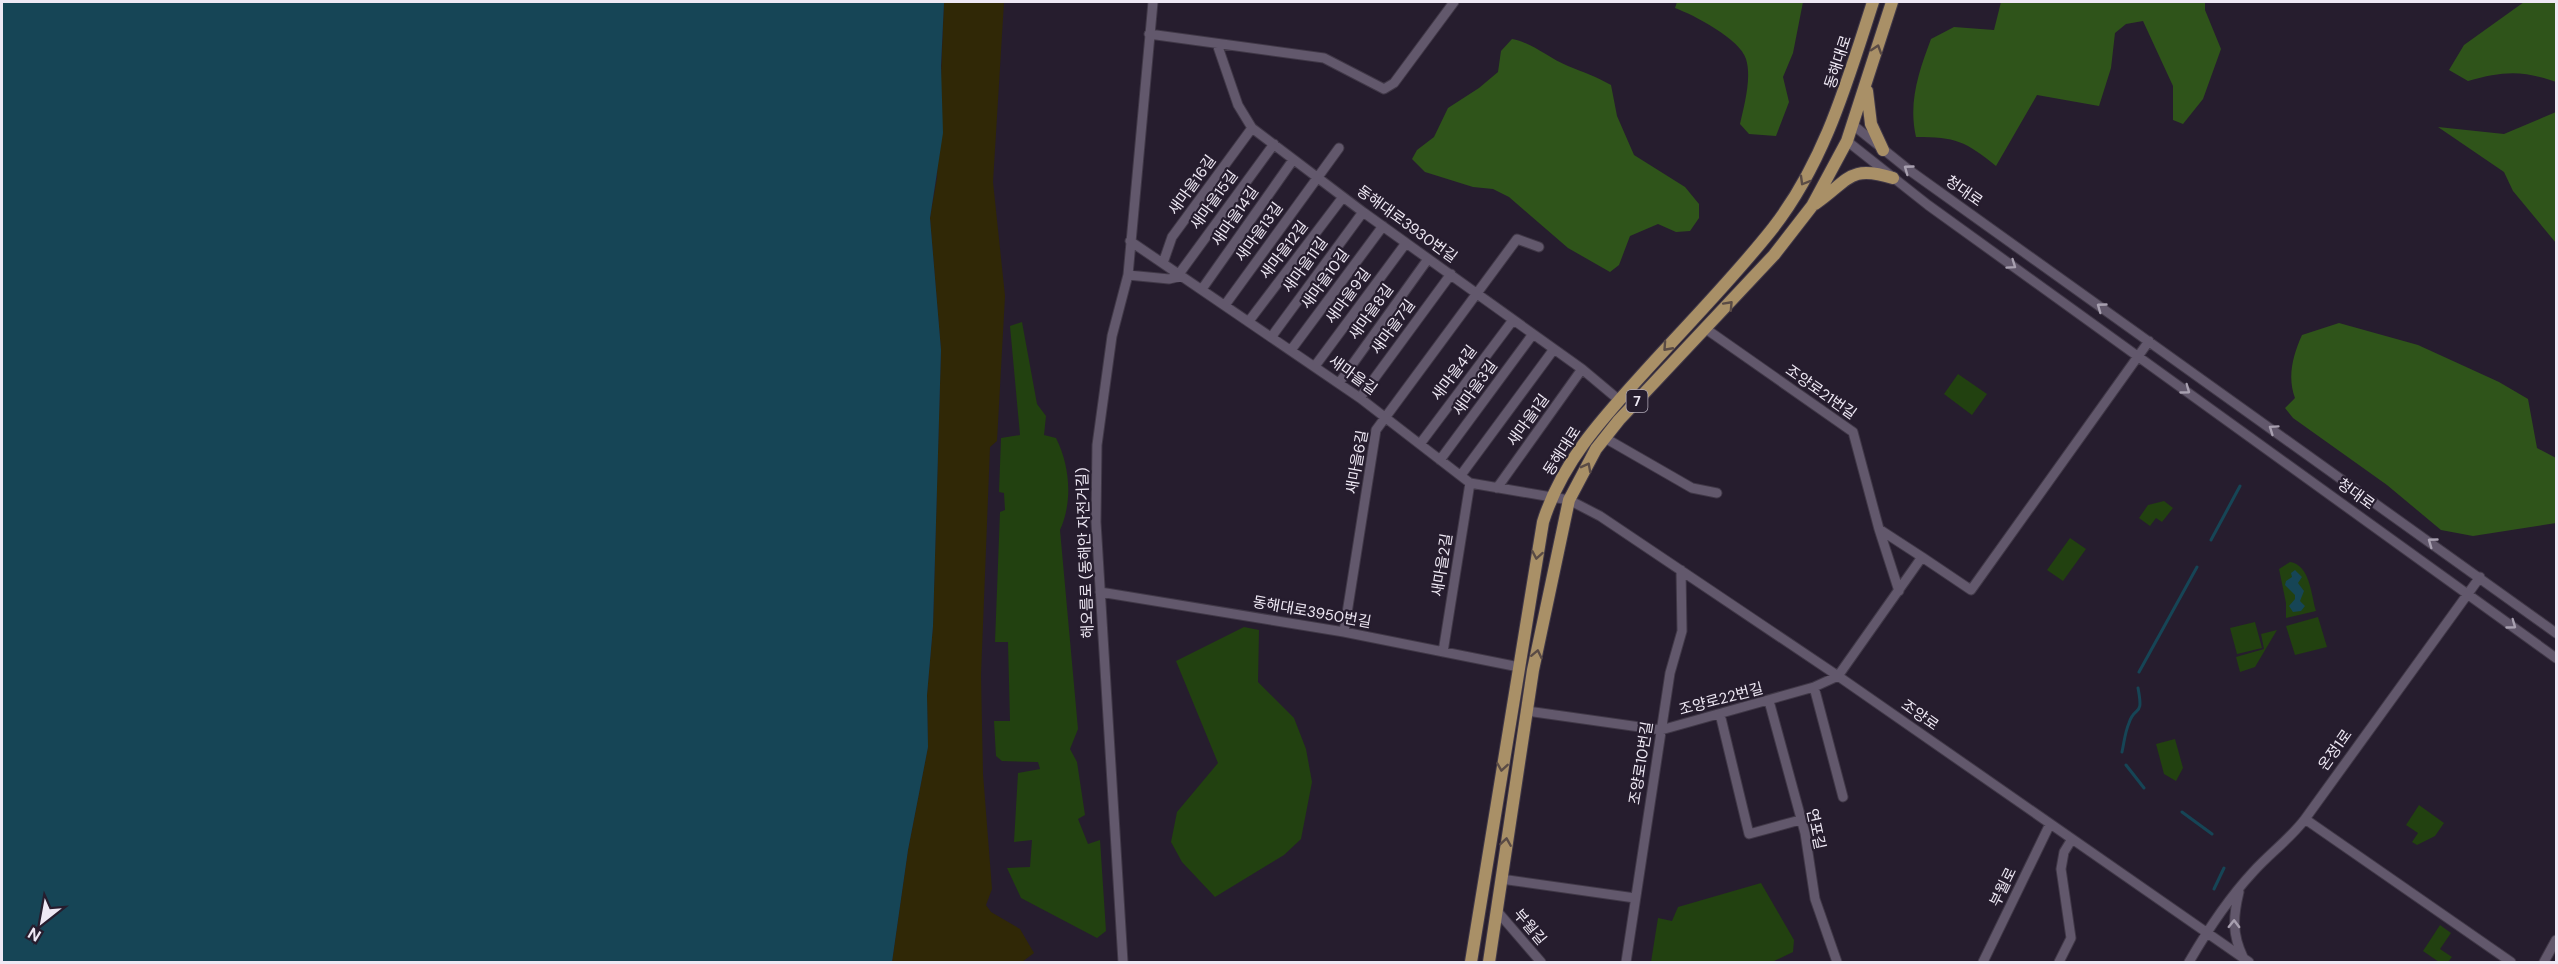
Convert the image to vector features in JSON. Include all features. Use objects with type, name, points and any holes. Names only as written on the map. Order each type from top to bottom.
[{"type":"main road","name":"동해대로","points":[[1471,963],[1511,709],[1543,522],[1550,498],[1580,445],[1773,228],[1796,196],[1837,114],[1873,2]]},
{"type":"main road","name":"동해대로","points":[[1489,963],[1533,670],[1569,500],[1605,438],[1788,240],[1812,206],[1847,141],[1892,2]]},
{"type":"main road","points":[[1867,81],[1868,108],[1883,150]]},
{"type":"main road","points":[[1837,114],[1853,125]]},
{"type":"main road","points":[[1831,129],[1847,141]]},
{"type":"main road","points":[[1812,206],[1853,174],[1876,173],[1893,178]]},
{"type":"main road","points":[[1511,709],[1527,711]]},
{"type":"street","name":"해오름로 (동해안 자전거길)","points":[[1123,963],[1096,522],[1097,445],[1112,336],[1128,275],[1153,2]]},
{"type":"street","points":[[1149,34],[1323,57],[1384,89],[1394,83],[1454,2]]},
{"type":"street","name":"동해대로3930번길","points":[[1217,44],[1238,105],[1252,128],[1363,212],[1582,369],[1619,400]]},
{"type":"street","name":"청대로","points":[[1853,125],[1883,150],[2556,633]]},
{"type":"street","name":"새마을16길","points":[[1163,262],[1172,237],[1252,128]]},
{"type":"street","name":"청대로","points":[[1847,141],[1964,231],[2556,658]]},
{"type":"street","name":"새마을15길","points":[[1181,275],[1274,144]]},
{"type":"street","name":"새마을13길","points":[[1225,305],[1339,148]]},
{"type":"street","name":"새마을14길","points":[[1202,289],[1293,160]]},
{"type":"street","name":"새마을12길","points":[[1250,321],[1343,197]]},
{"type":"street","name":"새마을11길","points":[[1272,336],[1363,212]]},
{"type":"street","points":[[1964,231],[1973,215]]},
{"type":"street","name":"새마을10길","points":[[1291,350],[1383,226]]},
{"type":"street","name":"새마을6길","points":[[1344,632],[1376,430],[1517,239],[1539,247]]},
{"type":"street","name":"새마을길","points":[[1131,241],[1339,383],[1470,483]]},
{"type":"street","name":"새마을9길","points":[[1315,366],[1406,243]]},
{"type":"street","name":"새마을8길","points":[[1339,383],[1428,259]]},
{"type":"street","name":"새마을7길","points":[[1360,398],[1451,274]]},
{"type":"street","points":[[1128,275],[1169,279],[1181,275]]},
{"type":"street","name":"새마을4길","points":[[1420,444],[1513,320]]},
{"type":"street","name":"조양로21번길","points":[[1706,329],[1853,432],[1879,529],[1899,591]]},
{"type":"street","name":"새마을3길","points":[[1440,460],[1533,334]]},
{"type":"street","points":[[1879,529],[1971,590],[2149,341]]},
{"type":"street","points":[[1461,475],[1554,349]]},
{"type":"street","name":"새마을1길","points":[[1497,488],[1582,369]]},
{"type":"street","points":[[1605,438],[1692,488],[1717,493]]},
{"type":"street","points":[[1470,483],[1569,500]]},
{"type":"street","name":"새마을2길","points":[[1443,652],[1470,483]]},
{"type":"street","name":"조양로","points":[[1569,500],[1600,516],[1838,676],[2246,961]]},
{"type":"street","points":[[1838,676],[1922,557]]},
{"type":"street","name":"조양로10번길","points":[[1626,963],[1670,673],[1682,631],[1681,570]]},
{"type":"street","name":"온정1로","points":[[2189,963],[2206,932],[2240,888],[2305,819],[2480,577]]},
{"type":"street","name":"동해대로3950번길","points":[[1100,592],[1344,632],[1519,667]]},
{"type":"street","points":[[2508,597],[2556,628]]},
{"type":"street","name":"조양로22번길","points":[[1527,711],[1661,730],[1769,701],[1814,687],[1838,676]]},
{"type":"street","points":[[1814,687],[1843,797]]},
{"type":"street","name":"연포길","points":[[1769,701],[1804,833],[1815,899],[1838,963]]},
{"type":"street","points":[[1720,714],[1749,834],[1800,820]]},
{"type":"street","points":[[2305,819],[2511,963]]},
{"type":"street","name":"부월로","points":[[1983,963],[2050,824]]},
{"type":"street","points":[[2059,963],[2071,938],[2061,869],[2064,852],[2072,839]]},
{"type":"street","points":[[1500,879],[1635,898]]},
{"type":"street","points":[[2240,888],[2233,927],[2234,939],[2246,961]]},
{"type":"street","name":"부월길","points":[[1497,911],[1541,963]]},
{"type":"street","points":[[2544,963],[2556,940]]},
{"type":"green space","points":[[1677,2],[1803,2],[1793,53],[1783,77],[1789,102],[1776,136],[1749,134],[1740,124],[1748,75],[1746,59],[1742,51],[1726,36],[1675,8]]},
{"type":"green space","points":[[2001,2],[2205,2],[2205,10],[2221,49],[2203,99],[2183,124],[2173,120],[2173,86],[2143,21],[2126,24],[2115,33],[2111,68],[2099,106],[2037,95],[1996,166],[1959,142],[1941,138],[1916,137],[1913,111],[1919,75],[1931,39],[1954,27],[1994,30]]},
{"type":"green space","points":[[2524,2],[2556,2],[2556,82],[2533,75],[2512,73],[2468,81],[2449,70],[2464,45]]},
{"type":"green space","points":[[1512,39],[1611,85],[1617,116],[1634,155],[1685,187],[1699,204],[1699,218],[1690,231],[1676,232],[1658,224],[1630,236],[1619,265],[1610,272],[1568,248],[1509,197],[1493,189],[1473,187],[1425,172],[1412,159],[1417,150],[1434,137],[1448,108],[1479,88],[1498,72],[1501,51]]},
{"type":"green space","points":[[2556,112],[2556,243],[2513,191],[2504,172],[2438,127],[2504,134]]},
{"type":"green space","points":[[1022,322],[1037,404],[1046,416],[1044,435],[1056,438],[1067,472],[1067,507],[1060,530],[1078,729],[1070,749],[1077,762],[1085,815],[1078,819],[1088,844],[1100,840],[1106,931],[1097,938],[1021,898],[1007,868],[1030,867],[1032,840],[1014,842],[1018,773],[1040,769],[1038,762],[1002,761],[996,756],[994,721],[1010,721],[1008,642],[995,642],[1000,512],[1005,510],[1004,493],[999,492],[1001,438],[1020,435],[1010,326]]},
{"type":"green space","points":[[2339,323],[2418,345],[2499,382],[2528,399],[2537,448],[2556,458],[2556,523],[2473,536],[2441,530],[2387,485],[2293,418],[2285,408],[2295,398],[2291,374],[2302,335]]},
{"type":"green space","points":[[1958,374],[1987,394],[1972,415],[1944,394]]},
{"type":"green space","points":[[2164,501],[2173,508],[2162,522],[2156,518],[2150,526],[2139,518],[2148,505]]},
{"type":"green space","points":[[2070,538],[2086,549],[2063,581],[2047,570]]},
{"type":"green space","points":[[2290,562],[2297,564],[2306,574],[2316,611],[2286,618],[2286,603],[2279,569]]},
{"type":"green space","points":[[2318,617],[2327,647],[2295,655],[2286,626]]},
{"type":"green space","points":[[2255,622],[2262,648],[2237,654],[2230,628]]},
{"type":"green space","points":[[1244,627],[1259,630],[1258,682],[1294,718],[1306,749],[1312,782],[1301,839],[1284,855],[1215,897],[1182,862],[1171,842],[1177,812],[1218,763],[1176,661]]},
{"type":"green space","points":[[2277,630],[2255,667],[2240,672],[2236,657],[2264,649],[2261,634]]},
{"type":"green space","points":[[2175,739],[2183,768],[2176,781],[2164,774],[2156,744]]},
{"type":"green space","points":[[2419,805],[2444,823],[2435,836],[2417,845],[2412,842],[2418,833],[2406,825]]},
{"type":"green space","points":[[1761,883],[1794,940],[1793,952],[1772,962],[1651,962],[1658,918],[1672,921],[1678,907]]},
{"type":"green space","points":[[2440,925],[2451,933],[2440,949],[2452,957],[2448,962],[2439,962],[2423,951]]},
{"type":"sand","points":[[944,2],[1004,2],[993,182],[1005,296],[997,441],[990,447],[981,675],[983,774],[992,889],[986,905],[991,912],[1020,929],[1034,953],[1022,962],[892,962],[908,850],[928,747],[927,695],[933,626],[941,350],[930,218],[937,178]]},
{"type":"water","points":[[2,2],[944,2],[941,66],[943,133],[930,218],[941,350],[933,626],[927,695],[928,747],[908,850],[892,962],[2,962]]},
{"type":"water","points":[[2295,570],[2302,577],[2298,583],[2304,591],[2300,601],[2305,606],[2301,611],[2293,612],[2289,606],[2295,599],[2295,595],[2285,585]]},
{"type":"waterway","points":[[2211,540],[2240,486]]},
{"type":"waterway","points":[[2139,672],[2197,567]]},
{"type":"waterway","points":[[2122,752],[2131,717],[2139,708],[2138,688]]},
{"type":"waterway","points":[[2126,765],[2144,788]]},
{"type":"waterway","points":[[2182,812],[2212,834]]},
{"type":"waterway","points":[[2214,889],[2224,868]]}]
